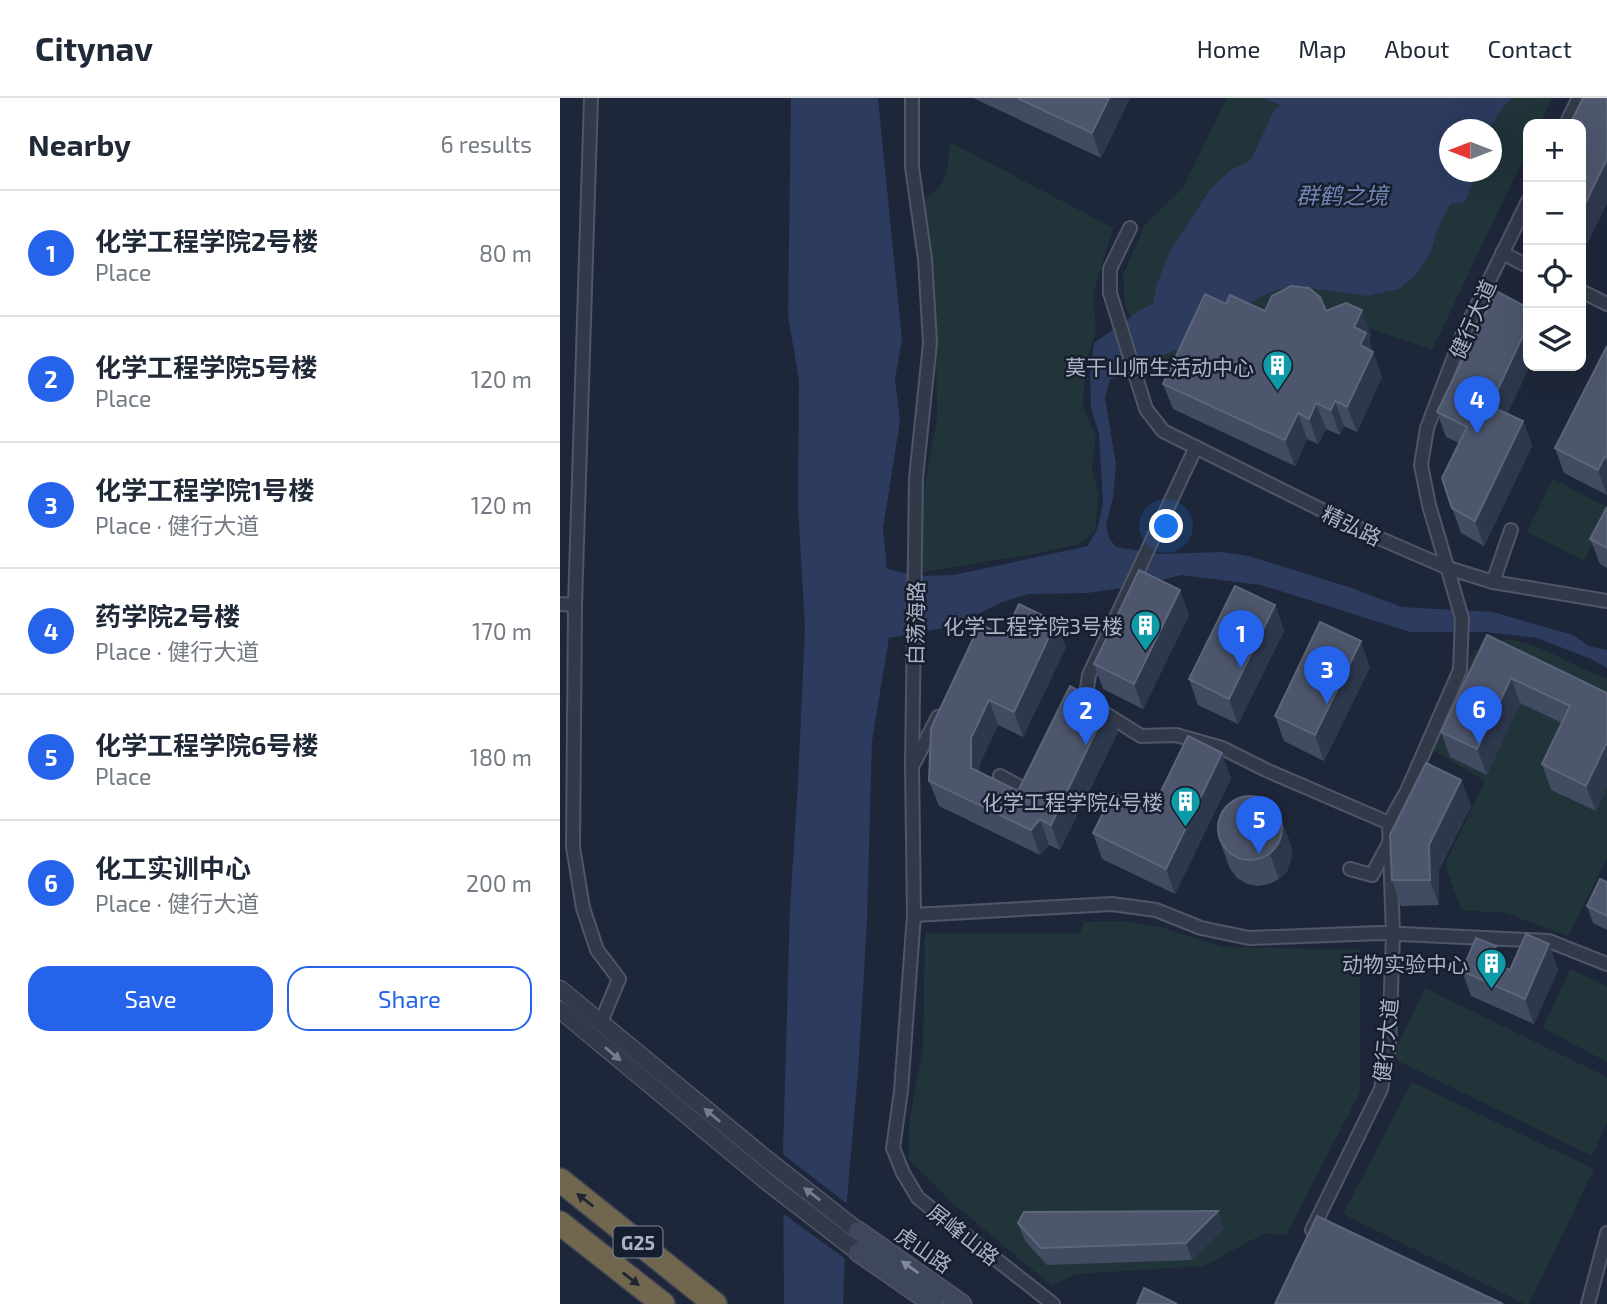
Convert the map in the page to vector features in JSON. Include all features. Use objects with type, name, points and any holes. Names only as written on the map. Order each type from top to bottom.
[{"type":"highway","name":"G25","points":[[560,1180],[715,1304]]},
{"type":"highway","name":"G25","points":[[560,1223],[663,1304]]},
{"type":"main road","name":"虎山路","points":[[858,1231],[962,1304]]},
{"type":"main road","name":"虎山路","points":[[858,1252],[933,1304]]},
{"type":"street","points":[[591,98],[575,605],[573,847],[583,908],[597,950],[619,979],[601,1022]]},
{"type":"street","name":"白荡海路","points":[[893,1148],[901,1091],[914,915],[912,766],[916,478],[930,343],[925,259],[912,167],[912,98]]},
{"type":"street","points":[[1568,119],[1579,98]]},
{"type":"street","name":"健行大道","points":[[1308,1238],[1324,1219],[1381,1089],[1389,1046],[1393,934],[1389,823],[1407,791],[1460,670],[1462,618],[1429,505],[1421,465],[1427,428],[1462,336],[1523,211]]},
{"type":"street","name":"精弘路","points":[[1130,228],[1110,269],[1110,293],[1146,409],[1163,430],[1371,535],[1448,568],[1493,582],[1607,601]]},
{"type":"street","points":[[1502,253],[1523,264]]},
{"type":"street","points":[[1586,294],[1607,304]]},
{"type":"street","points":[[1076,698],[1196,447]]},
{"type":"street","points":[[1493,582],[1511,530]]},
{"type":"street","points":[[560,604],[575,605]]},
{"type":"street","points":[[1088,675],[1086,694],[1095,707],[1141,736],[1175,735],[1222,747],[1266,770],[1389,823]]},
{"type":"street","points":[[912,766],[942,710]]},
{"type":"street","points":[[1000,776],[1028,791],[1040,768]]},
{"type":"street","points":[[1350,869],[1372,875],[1389,842]]},
{"type":"street","points":[[914,915],[1112,904],[1156,911],[1201,928],[1249,937],[1393,934],[1549,941],[1607,964]]},
{"type":"street","points":[[560,989],[858,1231]]},
{"type":"street","points":[[560,1010],[765,1180],[858,1252]]},
{"type":"street","name":"屏峰山路","points":[[893,1148],[903,1173],[918,1198],[1053,1304]]},
{"type":"street","points":[[1588,1304],[1607,1233]]},
{"type":"shaded area","name":"群鹤之境","points":[[1227,98],[1552,98],[1542,119],[1523,119],[1523,159],[1432,350],[1344,320],[1190,350],[1152,376],[1125,304],[1123,275],[1145,224],[1183,188]]},
{"type":"shaded area","points":[[950,142],[1113,228],[1093,294],[1096,330],[1085,366],[1083,407],[1096,436],[1092,470],[1099,495],[1095,531],[1080,544],[923,572],[920,511],[937,419],[936,313],[921,202],[942,184]]},
{"type":"shaded area","points":[[1553,479],[1607,507],[1607,514],[1584,561],[1527,532]]},
{"type":"shaded area","points":[[1507,639],[1545,651],[1607,679],[1607,858],[1568,936],[1506,913],[1461,910],[1445,864],[1485,781],[1431,749],[1474,651]]},
{"type":"shaded area","points":[[1124,921],[1160,927],[1223,947],[1360,950],[1360,1092],[1286,1235],[1265,1233],[1204,1266],[1075,1274],[1052,1286],[948,1199],[909,1159],[909,1123],[923,1048],[925,933],[1080,933],[1084,922]]},
{"type":"shaded area","points":[[1570,969],[1607,986],[1607,1062],[1543,1028]]},
{"type":"shaded area","points":[[1425,988],[1607,1077],[1607,1123],[1592,1156],[1392,1058]]},
{"type":"shaded area","points":[[1412,1082],[1594,1169],[1529,1304],[1343,1214]]},
{"type":"water","points":[[791,98],[878,98],[902,340],[895,378],[900,421],[883,528],[887,569],[916,576],[954,575],[1088,546],[1098,527],[1103,503],[1099,433],[1091,408],[1090,377],[1094,343],[1153,304],[1157,284],[1170,251],[1211,188],[1231,170],[1251,160],[1272,114],[1280,105],[1264,98],[1512,98],[1495,119],[1439,119],[1439,182],[1473,182],[1465,202],[1450,204],[1436,233],[1431,252],[1416,275],[1399,289],[1367,296],[1303,287],[1283,288],[1264,295],[1182,347],[1110,380],[1105,397],[1116,465],[1113,498],[1106,525],[1109,538],[1116,547],[1160,554],[1221,552],[1249,556],[1352,588],[1402,607],[1493,612],[1573,635],[1589,646],[1607,650],[1607,668],[1537,638],[1486,632],[1410,632],[1261,585],[1181,575],[1143,585],[1087,593],[1028,594],[1002,602],[954,626],[889,638],[872,741],[867,920],[847,1199],[843,1304],[784,1304],[783,1151],[790,907],[805,627],[798,507],[799,380],[788,316]]},
{"type":"pier","points":[[780,1152],[850,1206],[848,1261],[780,1211]]},
{"type":"building","points":[[1017,98],[1109,98],[1092,133]]},
{"type":"building","points":[[1583,98],[1607,98],[1607,159],[1586,202],[1586,119],[1572,119]]},
{"type":"building","name":"莫干山师生活动中心","points":[[1291,286],[1309,288],[1320,297],[1326,311],[1346,303],[1362,310],[1354,327],[1366,333],[1360,345],[1373,352],[1347,407],[1335,401],[1331,410],[1316,403],[1309,419],[1298,413],[1285,440],[1163,384],[1205,294],[1226,304],[1230,295],[1265,311],[1272,296]]},
{"type":"building","points":[[1496,291],[1523,305],[1523,336],[1490,406],[1523,421],[1475,521],[1452,508],[1442,478],[1467,427],[1437,412]]},
{"type":"building","points":[[1607,346],[1607,458],[1605,456],[1598,470],[1555,448]]},
{"type":"building","points":[[1607,507],[1607,548],[1590,539]]},
{"type":"building","points":[[1139,570],[1180,590],[1134,684],[1094,664]]},
{"type":"building","points":[[1235,586],[1275,605],[1229,699],[1189,679]]},
{"type":"building","points":[[1019,604],[1056,622],[1014,712],[989,700],[971,738],[971,768],[1018,791],[1070,686],[1108,706],[1051,825],[1040,819],[1031,830],[929,781],[931,728],[980,624],[1004,636]]},
{"type":"building","points":[[1320,622],[1361,641],[1315,735],[1275,716]]},
{"type":"building","points":[[1487,635],[1607,693],[1607,742],[1586,786],[1542,764],[1570,706],[1511,678],[1477,749],[1441,732]]},
{"type":"building","points":[[1188,736],[1222,753],[1166,869],[1093,833],[1113,793],[1151,812]]},
{"type":"building","points":[[1426,763],[1461,780],[1429,845],[1430,880],[1392,880],[1390,835]]},
{"type":"building","points":[[1244,796],[1256,796],[1273,805],[1280,816],[1280,840],[1273,851],[1256,860],[1244,860],[1232,855],[1223,846],[1218,834],[1218,822],[1223,810],[1232,801]]},
{"type":"building","points":[[1600,879],[1607,882],[1607,916],[1587,906]]},
{"type":"building","points":[[1526,934],[1549,944],[1525,999],[1462,971],[1476,938],[1496,946],[1489,961],[1510,970]]},
{"type":"building","points":[[1218,1211],[1186,1243],[1041,1248],[1018,1223],[1024,1212]]},
{"type":"building","points":[[1317,1216],[1503,1304],[1275,1304]]},
{"type":"building","points":[[1144,1288],[1177,1304],[1137,1304]]},
{"type":"place","name":"莫干山师生活动中心","points":[[1277,393]]},
{"type":"place","name":"药学院2号楼","points":[[1477,434]]},
{"type":"place","name":"化学工程学院3号楼","points":[[1146,652]]},
{"type":"place","name":"化学工程学院2号楼","points":[[1241,668]]},
{"type":"place","name":"化学工程学院1号楼","points":[[1327,704]]},
{"type":"place","name":"化工实训中心","points":[[1479,744]]},
{"type":"place","name":"化学工程学院5号楼","points":[[1086,745]]},
{"type":"place","name":"化学工程学院4号楼","points":[[1186,828]]},
{"type":"place","name":"化学工程学院6号楼","points":[[1259,854]]},
{"type":"place","name":"动物实验中心","points":[[1491,990]]}]
